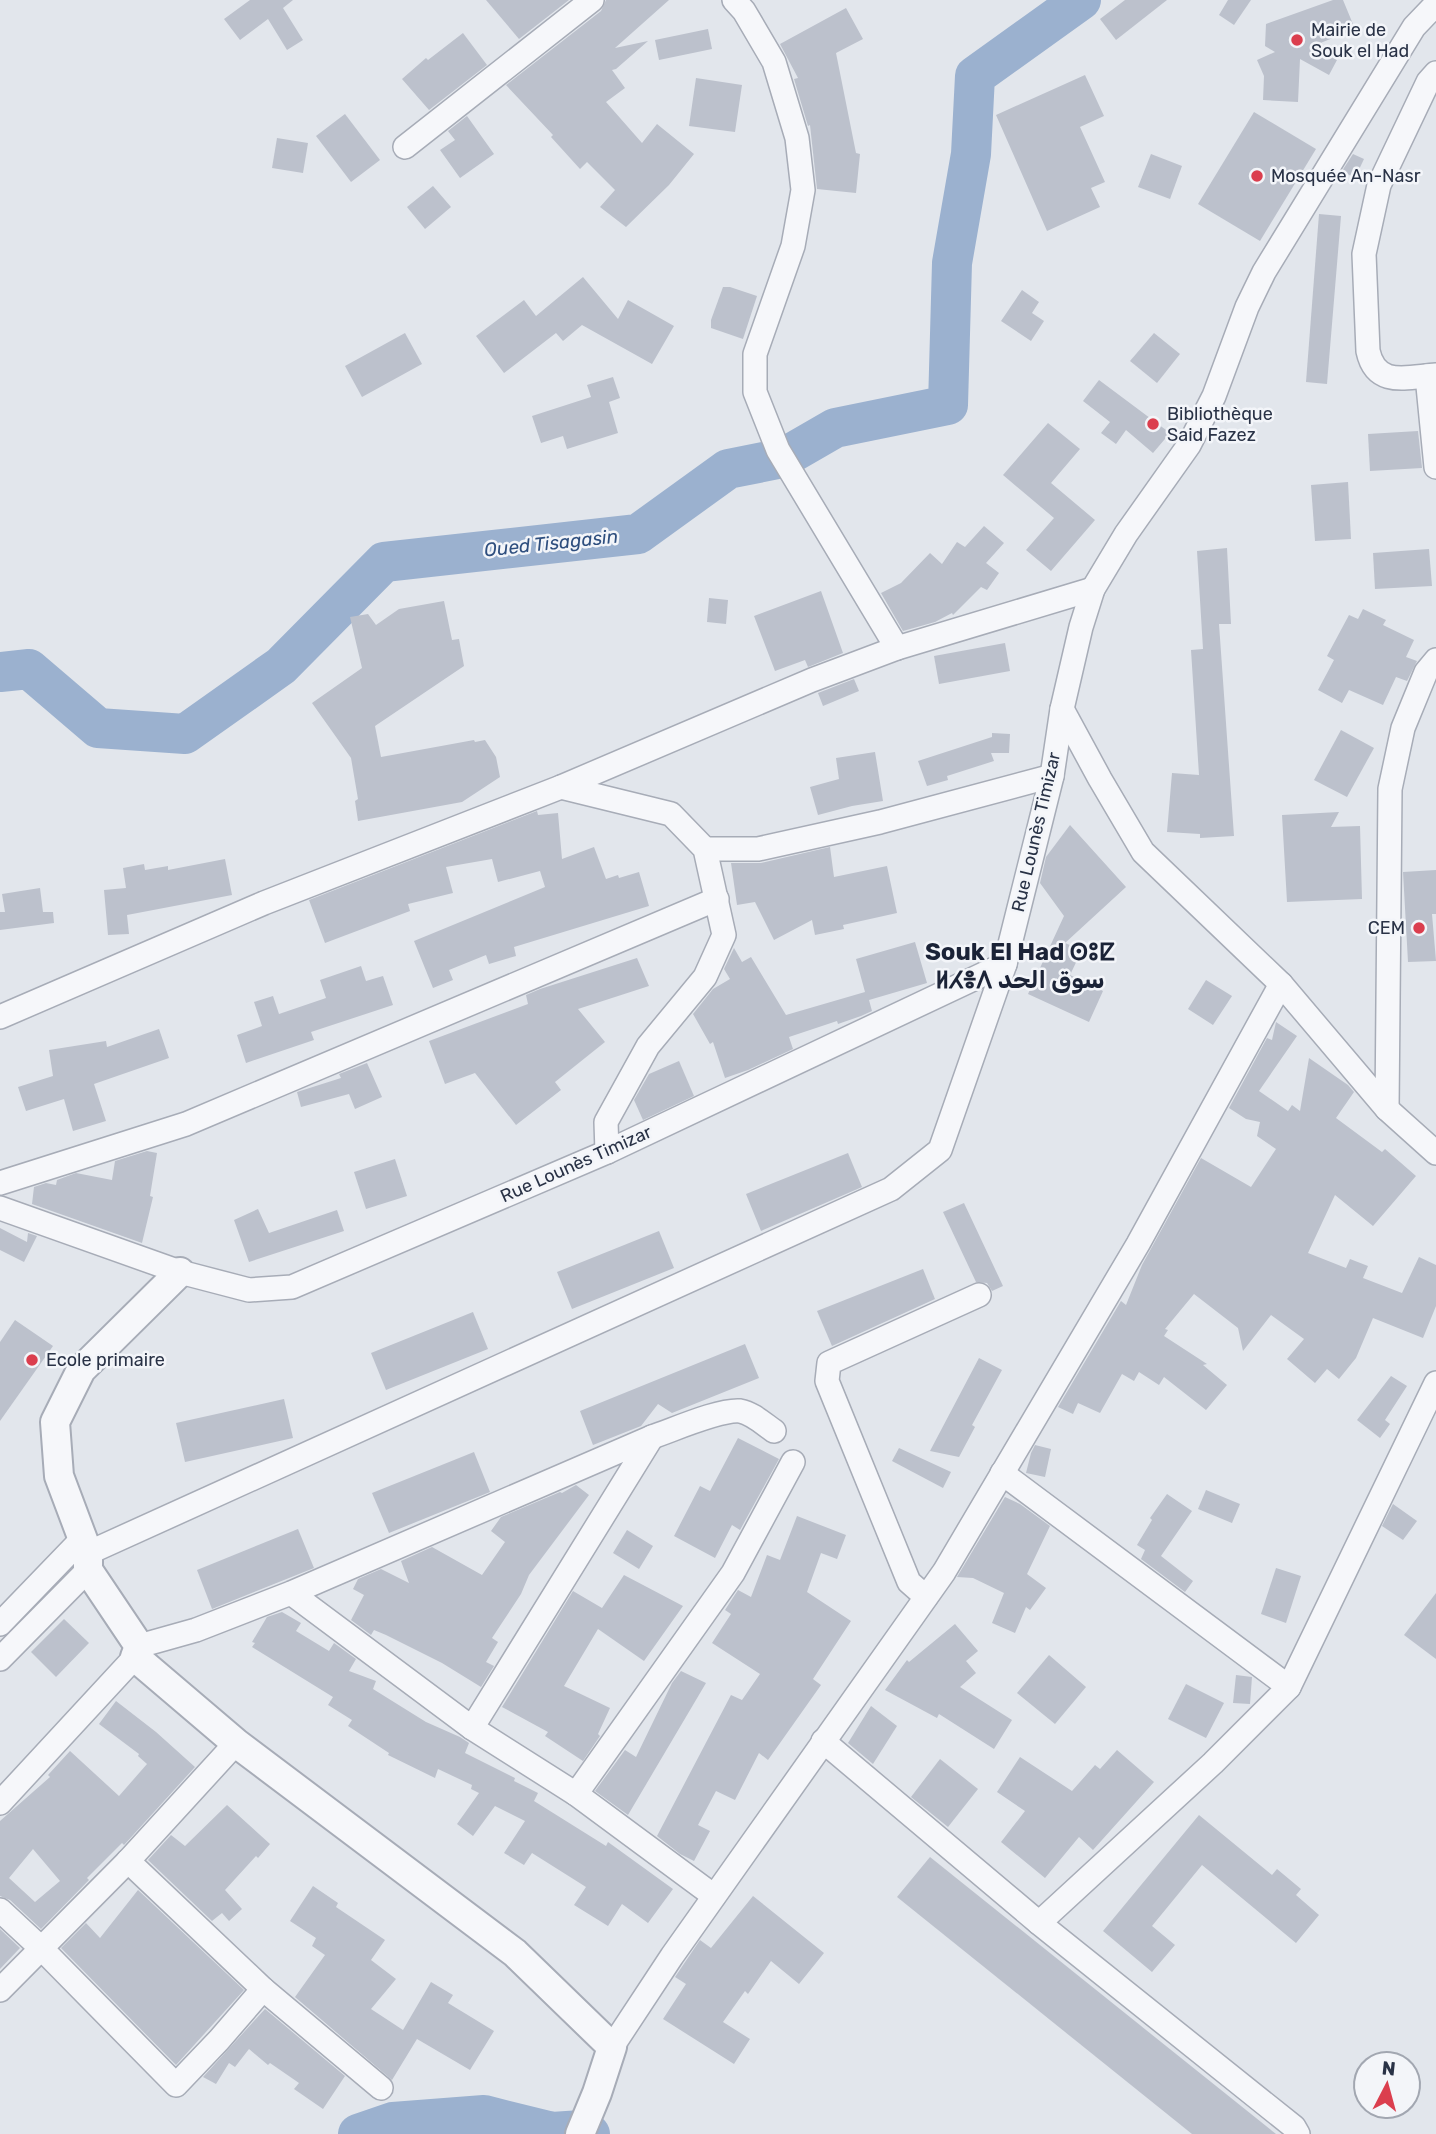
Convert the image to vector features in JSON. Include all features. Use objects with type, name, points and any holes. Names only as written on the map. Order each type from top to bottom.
[{"type":"street","points":[[405,147],[592,0]]},
{"type":"street","points":[[734,0],[744,11],[774,62],[797,138],[803,190],[793,246],[755,354],[755,392],[778,450],[897,648]]},
{"type":"street","name":"Rue Lounès Timizar","points":[[0,1208],[180,1272],[249,1290],[292,1287],[607,1152],[1005,964],[1052,776],[1062,709],[1081,627],[1093,589],[1126,534],[1189,445],[1214,396],[1247,307],[1264,272],[1414,27],[1436,4]]},
{"type":"street","points":[[1436,73],[1428,82],[1379,185],[1364,254],[1368,351],[1371,364],[1380,374],[1393,378],[1432,376],[1436,467]]},
{"type":"street","points":[[0,1017],[264,903],[561,787],[812,680],[897,648],[1093,589]]},
{"type":"street","points":[[1387,1109],[1390,789],[1403,728],[1426,672],[1436,660]]},
{"type":"street","points":[[1062,709],[1143,852],[1281,984],[1387,1109],[1436,1153]]},
{"type":"street","points":[[705,849],[758,849],[880,822],[1052,776]]},
{"type":"street","points":[[561,787],[671,814],[705,849],[724,934],[705,976],[648,1046],[606,1122],[607,1152]]},
{"type":"street","points":[[0,1183],[186,1124],[717,899]]},
{"type":"street","points":[[0,1623],[86,1554],[891,1189],[940,1150],[1005,964]]},
{"type":"street","points":[[580,2134],[597,2094],[612,2047],[672,1956],[944,1572],[1138,1244],[1281,984]]},
{"type":"street","points":[[180,1272],[81,1370],[55,1422],[60,1476],[86,1554],[137,1652],[236,1743],[515,1953],[612,2047]]},
{"type":"street","points":[[926,1597],[909,1583],[827,1381],[829,1363],[979,1295]]},
{"type":"street","points":[[1039,1923],[1213,1763],[1289,1687],[1436,1383]]},
{"type":"street","points":[[0,1803],[137,1652],[290,1592],[652,1437],[740,1411],[774,1431]]},
{"type":"street","points":[[472,1728],[652,1437]]},
{"type":"street","points":[[576,1794],[733,1573],[793,1462]]},
{"type":"street","points":[[1002,1474],[1289,1687]]},
{"type":"street","points":[[0,1659],[86,1554]]},
{"type":"street","points":[[290,1592],[472,1728],[576,1794],[714,1896]]},
{"type":"street","points":[[823,1741],[1039,1923],[1294,2127],[1298,2134]]},
{"type":"street","points":[[0,1990],[128,1861],[236,1743]]},
{"type":"street","points":[[128,1861],[262,1989],[381,2088]]},
{"type":"street","points":[[0,1910],[176,2085],[262,1989]]},
{"type":"building","points":[[250,0],[293,0],[283,8],[303,40],[287,50],[268,19],[240,40],[224,19]]},
{"type":"building","points":[[486,0],[569,0],[519,39]]},
{"type":"building","points":[[606,0],[669,0],[615,48],[648,41],[612,70],[625,88],[606,102],[642,143],[657,124],[694,154],[669,185],[626,227],[600,207],[615,190],[587,162],[580,169],[551,137],[553,135],[506,85],[601,11]]},
{"type":"building","points":[[1125,0],[1167,0],[1116,40],[1100,19]]},
{"type":"building","points":[[1228,0],[1251,0],[1234,25],[1219,15]]},
{"type":"building","name":"Mairie de Souk el Had","points":[[1333,0],[1343,0],[1355,29],[1313,46],[1337,60],[1329,75],[1300,59],[1298,102],[1263,100],[1264,76],[1257,60],[1275,52],[1265,46],[1266,24]]},
{"type":"building","points":[[846,8],[863,39],[836,53],[856,153],[860,154],[856,193],[817,189],[810,125],[808,126],[794,79],[798,78],[780,44]]},
{"type":"building","points":[[708,29],[712,49],[659,60],[655,40]]},
{"type":"building","points":[[463,33],[487,65],[429,110],[402,79],[426,58],[428,60]]},
{"type":"building","points":[[1085,75],[1104,116],[1080,127],[1105,182],[1091,188],[1100,207],[1047,231],[996,115]]},
{"type":"building","points":[[696,78],[742,85],[735,132],[689,126]]},
{"type":"building","name":"Mosquée An-Nasr","points":[[1254,112],[1316,149],[1260,241],[1198,204]]},
{"type":"building","points":[[345,114],[380,160],[351,182],[316,136]]},
{"type":"building","points":[[467,116],[494,154],[460,178],[440,150],[455,140],[448,131]]},
{"type":"building","points":[[277,138],[308,143],[303,173],[272,168]]},
{"type":"building","points":[[1151,154],[1182,166],[1170,199],[1138,187]]},
{"type":"building","points":[[1353,154],[1364,159],[1355,178],[1342,171]]},
{"type":"building","points":[[433,186],[451,207],[425,229],[407,207]]},
{"type":"building","points":[[1319,214],[1341,216],[1327,384],[1306,382]]},
{"type":"building","points":[[583,277],[618,319],[628,300],[674,326],[652,364],[582,325],[563,341],[556,333],[504,373],[476,336],[524,300],[536,316]]},
{"type":"building","points":[[723,287],[757,296],[743,339],[711,328],[711,320]]},
{"type":"building","points":[[1022,290],[1039,302],[1032,313],[1044,321],[1031,341],[1001,321]]},
{"type":"building","points":[[405,333],[422,364],[362,397],[345,366]]},
{"type":"building","points":[[1154,333],[1180,354],[1157,383],[1130,361]]},
{"type":"building","points":[[613,377],[620,398],[609,402],[618,433],[567,449],[563,436],[541,443],[532,416],[591,397],[587,385]]},
{"type":"building","points":[[1099,380],[1170,433],[1153,453],[1126,430],[1116,444],[1101,433],[1110,422],[1083,401]]},
{"type":"building","points":[[1048,423],[1080,449],[1051,483],[1095,520],[1051,571],[1026,550],[1054,518],[1003,475]]},
{"type":"building","points":[[1418,431],[1422,468],[1370,471],[1368,434]]},
{"type":"building","points":[[1348,482],[1351,539],[1315,541],[1311,485]]},
{"type":"building","points":[[984,526],[1004,543],[986,563],[999,573],[987,590],[981,587],[953,615],[952,613],[935,622],[903,631],[881,593],[901,583],[930,553],[942,564],[957,542],[965,547]]},
{"type":"building","points":[[1227,548],[1231,624],[1219,624],[1234,836],[1200,838],[1200,834],[1167,832],[1172,773],[1199,775],[1191,650],[1203,649],[1197,551]]},
{"type":"building","points":[[1429,549],[1432,586],[1375,589],[1373,553]]},
{"type":"building","points":[[821,591],[843,653],[808,667],[805,660],[775,671],[754,616]]},
{"type":"building","points":[[709,598],[728,600],[726,624],[707,622]]},
{"type":"building","points":[[444,601],[452,640],[459,639],[464,666],[375,726],[381,757],[485,740],[496,757],[500,777],[462,802],[358,821],[355,801],[358,799],[351,758],[312,703],[362,668],[350,617],[368,614],[376,625],[399,609]]},
{"type":"building","points":[[1363,609],[1386,620],[1383,625],[1414,640],[1406,657],[1417,661],[1407,681],[1396,677],[1383,705],[1349,690],[1342,703],[1318,690],[1334,660],[1327,656],[1349,615],[1358,619]]},
{"type":"building","points":[[1005,643],[1010,671],[939,684],[934,656]]},
{"type":"building","points":[[854,679],[859,691],[823,706],[818,693]]},
{"type":"building","points":[[1341,730],[1374,748],[1347,797],[1314,780]]},
{"type":"building","points":[[992,733],[1010,734],[1009,753],[991,753],[994,761],[947,776],[948,780],[927,786],[918,761],[992,737]]},
{"type":"building","points":[[875,752],[883,801],[818,815],[810,787],[839,779],[836,758]]},
{"type":"building","points":[[537,811],[538,815],[558,813],[562,859],[594,847],[606,879],[639,872],[649,906],[514,947],[516,956],[489,964],[486,955],[449,970],[453,980],[433,988],[414,941],[545,887],[540,871],[498,882],[492,859],[446,867],[453,893],[408,904],[410,911],[325,943],[309,900]]},
{"type":"building","points":[[1339,812],[1331,827],[1360,826],[1362,899],[1287,902],[1282,815]]},
{"type":"building","points":[[1070,825],[1126,887],[1065,943],[1082,950],[1070,975],[1103,991],[1089,1022],[1028,994],[1064,916],[1040,883],[1046,857]]},
{"type":"building","points":[[830,847],[834,877],[887,866],[897,913],[843,925],[844,929],[815,935],[812,920],[774,940],[755,902],[737,905],[731,863],[761,863]]},
{"type":"building","points":[[225,859],[232,895],[127,915],[129,934],[108,935],[104,890],[126,888],[123,868],[144,864],[145,870],[168,866],[168,870]]},
{"type":"building","points":[[1436,870],[1436,914],[1432,914],[1436,961],[1408,962],[1403,872]]},
{"type":"building","points":[[40,888],[43,912],[53,912],[54,923],[0,930],[0,912],[5,912],[2,894]]},
{"type":"building","points":[[915,942],[927,983],[869,1000],[872,1011],[861,1016],[789,1037],[793,1049],[725,1078],[713,1042],[710,1044],[693,1014],[713,989],[730,979],[724,969],[734,948],[742,962],[751,957],[786,1015],[865,992],[856,959]]},
{"type":"building","points":[[637,958],[649,986],[578,1009],[605,1042],[555,1082],[561,1090],[516,1125],[475,1073],[445,1084],[429,1041],[528,1004],[526,995],[540,989]]},
{"type":"building","points":[[361,966],[366,981],[383,976],[393,1005],[311,1032],[314,1040],[246,1063],[237,1035],[262,1026],[254,1002],[273,996],[279,1014],[326,998],[320,980]]},
{"type":"building","points":[[1206,980],[1232,996],[1213,1025],[1188,1009]]},
{"type":"building","points":[[1276,1022],[1297,1036],[1259,1091],[1288,1111],[1292,1105],[1300,1111],[1309,1058],[1354,1092],[1336,1118],[1382,1152],[1385,1149],[1416,1176],[1373,1226],[1335,1195],[1308,1253],[1346,1268],[1350,1259],[1368,1266],[1363,1278],[1402,1293],[1419,1257],[1436,1265],[1436,1306],[1423,1338],[1373,1318],[1356,1358],[1339,1379],[1327,1369],[1315,1383],[1287,1359],[1304,1339],[1271,1315],[1243,1351],[1238,1328],[1194,1294],[1165,1329],[1168,1330],[1164,1336],[1207,1364],[1203,1365],[1227,1385],[1206,1410],[1164,1377],[1159,1385],[1139,1372],[1134,1381],[1122,1374],[1100,1413],[1078,1403],[1073,1414],[1058,1407],[1121,1301],[1126,1305],[1142,1265],[1201,1158],[1251,1187],[1276,1149],[1257,1136],[1260,1122],[1246,1119],[1229,1108],[1267,1038],[1272,1040]]},
{"type":"building","points":[[159,1029],[169,1058],[94,1084],[106,1121],[73,1131],[64,1099],[26,1111],[18,1087],[53,1076],[49,1050],[106,1041],[107,1047]]},
{"type":"building","points":[[679,1061],[694,1096],[643,1120],[634,1100],[649,1074]]},
{"type":"building","points":[[367,1063],[382,1097],[355,1109],[349,1094],[301,1107],[297,1092],[341,1078],[339,1074]]},
{"type":"building","points":[[147,1151],[157,1153],[150,1196],[153,1197],[142,1243],[32,1204],[34,1187],[46,1183],[56,1185],[57,1180],[76,1173],[112,1180],[115,1161]]},
{"type":"building","points":[[848,1153],[862,1187],[761,1231],[746,1194]]},
{"type":"building","points":[[395,1159],[407,1196],[366,1209],[354,1172]]},
{"type":"building","points":[[964,1203],[1003,1286],[992,1291],[987,1283],[976,1282],[943,1212]]},
{"type":"building","points":[[258,1209],[269,1233],[337,1210],[344,1231],[249,1262],[234,1220]]},
{"type":"building","points":[[0,1228],[27,1242],[28,1233],[37,1236],[24,1262],[0,1250]]},
{"type":"building","points":[[659,1231],[674,1268],[572,1309],[557,1272]]},
{"type":"building","points":[[923,1269],[935,1299],[832,1346],[817,1311]]},
{"type":"building","points":[[473,1312],[488,1349],[386,1390],[371,1353]]},
{"type":"building","points":[[15,1320],[53,1346],[0,1421],[0,1342]]},
{"type":"building","points":[[745,1344],[759,1378],[672,1413],[658,1404],[641,1426],[593,1445],[580,1411]]},
{"type":"building","points":[[979,1358],[1002,1370],[972,1425],[975,1427],[959,1457],[930,1451]]},
{"type":"building","points":[[1391,1376],[1407,1386],[1385,1420],[1390,1424],[1380,1438],[1357,1420]]},
{"type":"building","points":[[284,1399],[293,1438],[185,1462],[176,1423]]},
{"type":"building","points":[[738,1438],[779,1459],[740,1530],[732,1525],[715,1558],[674,1536],[700,1486],[710,1491]]},
{"type":"building","points":[[1035,1445],[1051,1449],[1045,1477],[1026,1473]]},
{"type":"building","points":[[899,1448],[951,1472],[943,1488],[892,1461]]},
{"type":"building","points":[[474,1452],[490,1492],[389,1533],[372,1493]]},
{"type":"building","points":[[576,1485],[589,1495],[529,1575],[521,1594],[492,1638],[498,1642],[486,1662],[494,1666],[481,1687],[442,1663],[386,1635],[374,1630],[371,1635],[351,1620],[364,1595],[353,1589],[358,1579],[381,1569],[409,1583],[401,1561],[432,1547],[482,1575],[505,1542],[491,1531],[501,1517]]},
{"type":"building","points":[[1206,1490],[1240,1504],[1232,1523],[1198,1509]]},
{"type":"building","points":[[1167,1494],[1192,1511],[1161,1556],[1193,1581],[1185,1592],[1141,1559],[1145,1550],[1137,1545],[1152,1520],[1150,1518]]},
{"type":"building","points":[[1005,1497],[1020,1504],[1050,1526],[1027,1574],[1046,1588],[1030,1610],[1026,1607],[1015,1633],[992,1623],[1004,1593],[973,1578],[957,1577]]},
{"type":"building","points":[[1393,1504],[1417,1521],[1403,1540],[1382,1526]]},
{"type":"building","points":[[797,1516],[846,1535],[837,1559],[821,1553],[807,1592],[851,1621],[813,1679],[821,1685],[768,1760],[759,1753],[735,1800],[716,1791],[698,1825],[710,1831],[694,1861],[657,1836],[731,1695],[742,1700],[760,1674],[712,1643],[731,1614],[725,1610],[738,1590],[751,1597],[767,1555],[780,1560]]},
{"type":"building","points":[[298,1529],[314,1568],[212,1609],[197,1570]]},
{"type":"building","points":[[627,1530],[653,1546],[639,1569],[613,1553]]},
{"type":"building","points":[[1276,1568],[1301,1576],[1286,1623],[1261,1614]]},
{"type":"building","points":[[624,1575],[683,1606],[644,1661],[598,1629],[564,1686],[610,1708],[598,1734],[600,1736],[583,1761],[545,1736],[548,1732],[502,1707],[573,1591],[602,1608]]},
{"type":"building","points":[[1436,1593],[1436,1659],[1404,1635]]},
{"type":"building","points":[[282,1612],[301,1623],[296,1631],[329,1651],[334,1643],[356,1659],[349,1671],[376,1681],[373,1689],[426,1722],[469,1743],[465,1753],[515,1778],[514,1781],[538,1793],[534,1801],[606,1846],[608,1842],[673,1889],[648,1923],[622,1904],[608,1926],[574,1905],[586,1887],[532,1853],[524,1865],[504,1853],[525,1821],[495,1806],[473,1836],[457,1824],[479,1793],[471,1789],[472,1785],[438,1769],[435,1778],[388,1755],[389,1753],[348,1726],[352,1720],[328,1705],[333,1697],[252,1647],[255,1643],[252,1642],[267,1617]]},
{"type":"building","points":[[64,1619],[89,1643],[56,1677],[31,1652]]},
{"type":"building","points":[[955,1624],[978,1651],[966,1661],[976,1673],[960,1687],[1012,1720],[994,1749],[939,1714],[937,1718],[885,1690],[907,1660],[909,1662]]},
{"type":"building","points":[[1049,1655],[1086,1687],[1055,1724],[1017,1693]]},
{"type":"building","points":[[681,1671],[706,1683],[628,1815],[595,1791],[625,1750],[636,1757],[672,1683]]},
{"type":"building","points":[[1236,1675],[1252,1677],[1250,1704],[1233,1703]]},
{"type":"building","points":[[1186,1684],[1224,1703],[1206,1738],[1168,1719]]},
{"type":"building","points":[[116,1701],[195,1767],[124,1845],[122,1843],[87,1878],[89,1880],[41,1929],[10,1900],[0,1896],[0,1821],[50,1777],[48,1775],[70,1751],[119,1796],[147,1764],[139,1754],[99,1724]],"holes":[[[33,1849],[60,1881],[35,1902],[9,1878]]]},
{"type":"building","points":[[871,1706],[897,1726],[873,1764],[848,1743]]},
{"type":"building","points":[[1117,1750],[1154,1782],[1093,1850],[1079,1837],[1045,1878],[1001,1842],[1025,1811],[997,1792],[1020,1757],[1072,1791],[1095,1765],[1100,1769]]},
{"type":"building","points":[[940,1759],[978,1789],[948,1827],[911,1797]]},
{"type":"building","points":[[227,1805],[270,1844],[225,1890],[242,1909],[229,1921],[222,1913],[212,1921],[148,1860],[171,1835],[185,1846]]},
{"type":"building","points":[[1199,1815],[1272,1875],[1277,1869],[1301,1889],[1296,1895],[1319,1915],[1296,1943],[1202,1865],[1152,1926],[1175,1945],[1152,1972],[1103,1931]]},
{"type":"building","points":[[930,1857],[1276,2134],[1192,2134],[897,1897]]},
{"type":"building","points":[[313,1886],[338,1903],[336,1907],[385,1940],[371,1960],[396,1979],[371,2009],[403,2030],[431,1982],[453,1995],[448,2003],[494,2031],[470,2070],[417,2039],[392,2080],[295,1997],[325,1955],[312,1946],[316,1938],[290,1921]]},
{"type":"building","points":[[138,1890],[244,1990],[176,2065],[61,1948],[86,1923],[100,1938]]},
{"type":"building","points":[[753,1896],[824,1953],[799,1984],[771,1961],[748,1994],[745,1991],[723,2022],[750,2039],[734,2064],[663,2019],[686,1984],[675,1977],[700,1940],[711,1948]]},
{"type":"building","points":[[0,1929],[20,1948],[0,1969]]},
{"type":"building","points":[[265,2009],[345,2076],[323,2109],[294,2089],[299,2083],[270,2063],[268,2065],[249,2049],[235,2067],[229,2063],[216,2084],[203,2077]]},
{"type":"waterway","name":"Oued Tisagasin","points":[[0,672],[29,669],[98,728],[185,734],[281,666],[384,562],[638,534],[728,469],[783,458],[835,428],[948,405],[952,263],[971,154],[975,76],[1081,0]]},
{"type":"waterway","points":[[358,2134],[393,2122],[484,2115],[552,2132],[582,2130],[590,2134]]},
{"type":"place","name":"Mairie de Souk el Had","points":[[1297,40]]},
{"type":"place","name":"Mosquée An-Nasr","points":[[1257,176]]},
{"type":"place","name":"Bibliothèque Said Fazez","points":[[1153,424]]},
{"type":"place","name":"CEM","points":[[1419,928]]},
{"type":"place","name":"Ecole primaire","points":[[32,1360]]},
{"type":"district","name":"Souk El Had ⵙⵓⵇ ⵍⵃⴻⴷ سوق الحد","points":[[1020,966]]}]
